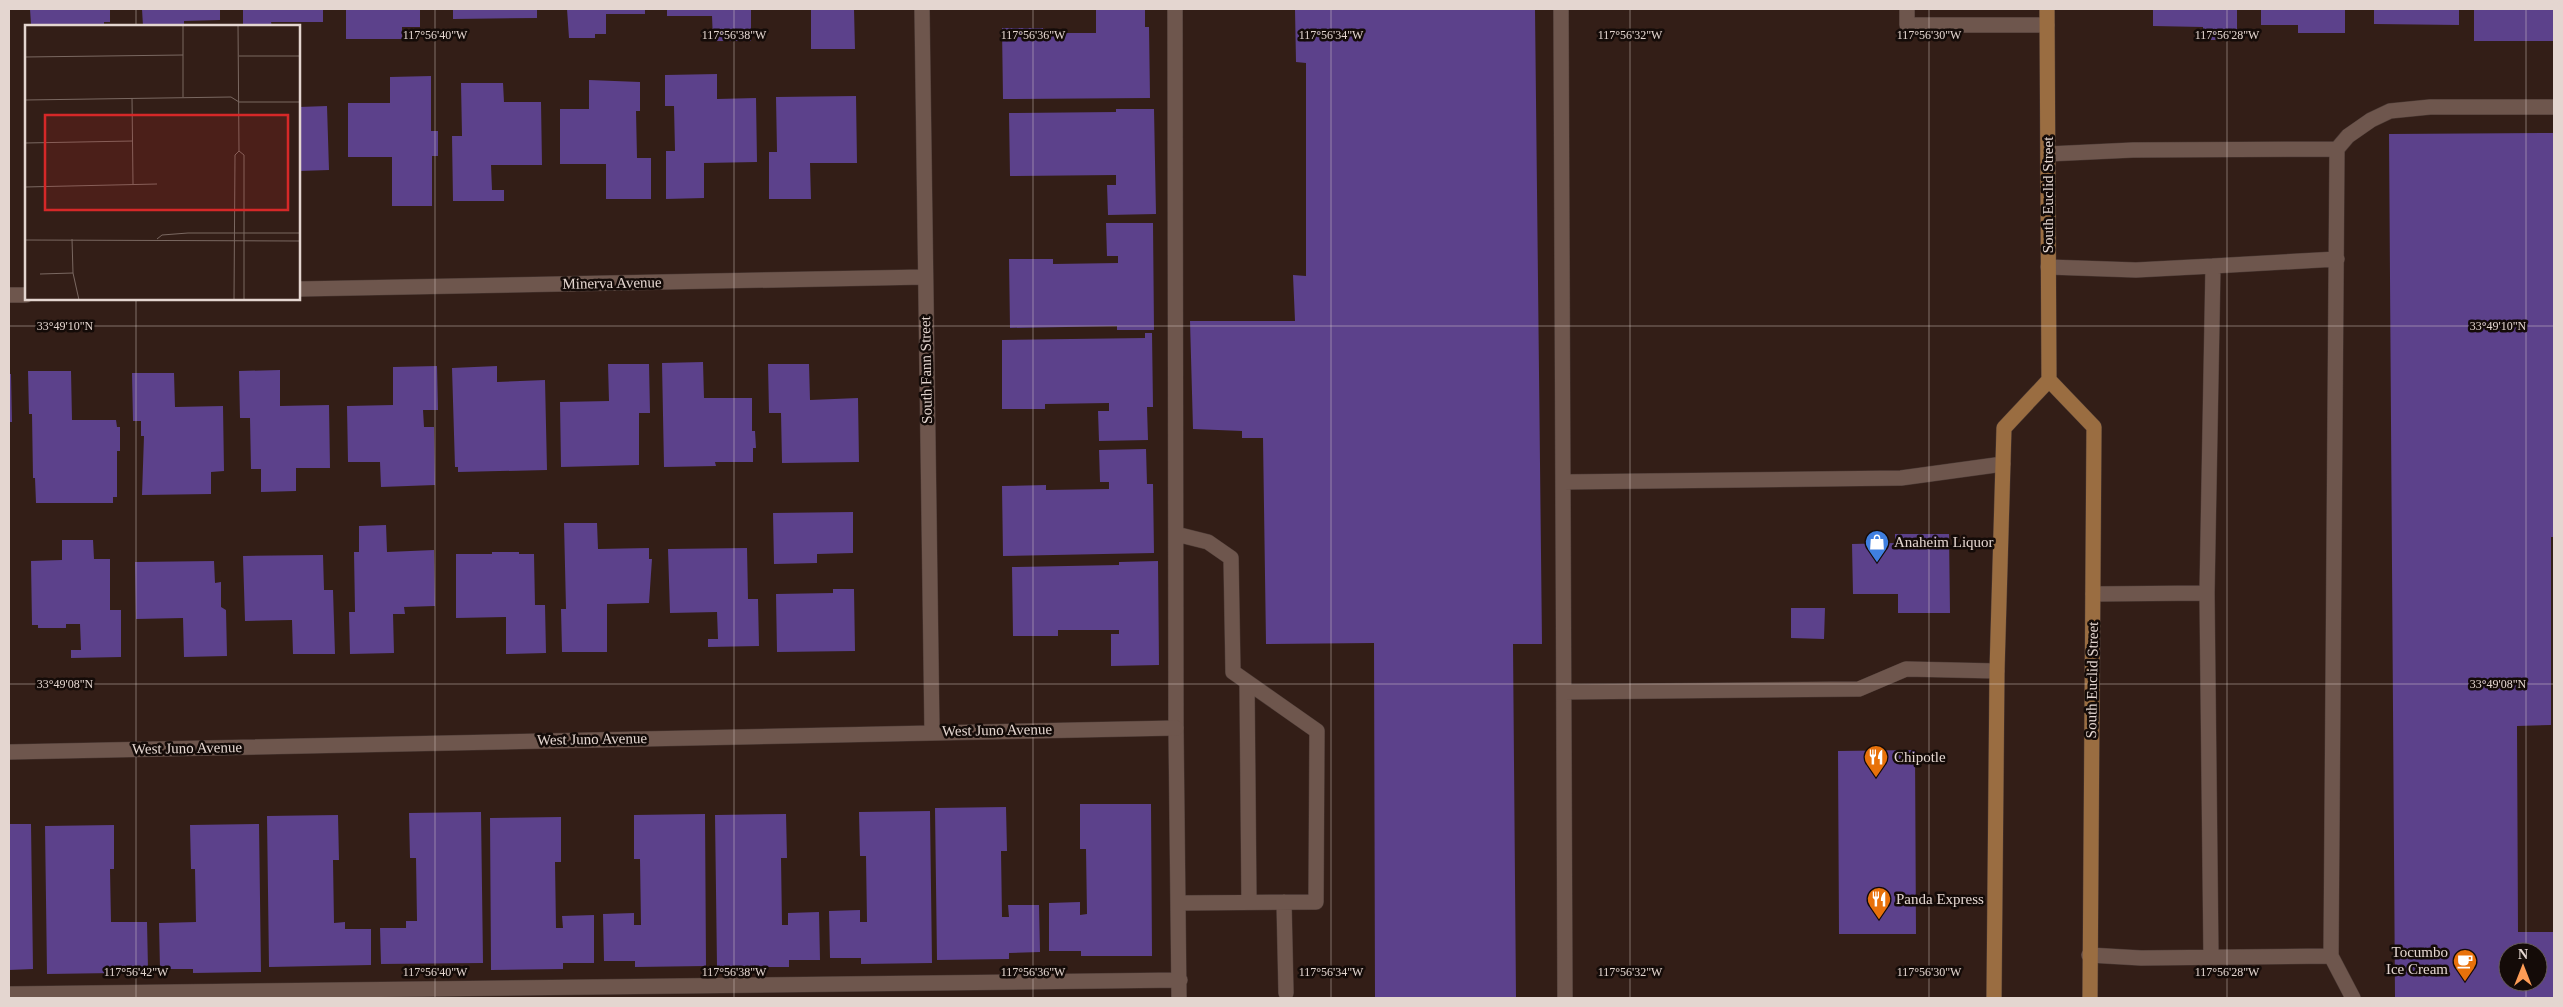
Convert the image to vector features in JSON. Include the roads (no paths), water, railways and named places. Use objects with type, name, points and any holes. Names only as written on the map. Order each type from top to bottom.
[{"type":"main road","name":"South Euclid Street","points":[[2047,9],[2049,380],[2094,428],[2090,998]]},
{"type":"main road","points":[[1994,998],[1997,671],[2004,428],[2049,380]]},
{"type":"street","name":"South Fann Street","points":[[922,9],[932,732]]},
{"type":"street","points":[[1175,9],[1176,728],[1180,998]]},
{"type":"street","points":[[1561,9],[1565,998]]},
{"type":"street","points":[[1907,9],[1907,26],[2047,25]]},
{"type":"street","points":[[2353,998],[2331,956],[2337,149],[2348,136],[2370,120],[2390,110],[2430,107],[2554,107]]},
{"type":"street","points":[[2048,154],[2133,150],[2337,149]]},
{"type":"street","points":[[2048,267],[2136,270],[2337,259]]},
{"type":"street","points":[[2211,957],[2207,593],[2213,266]]},
{"type":"street","name":"Minerva Avenue","points":[[300,290],[925,277]]},
{"type":"street","points":[[9,295],[25,295]]},
{"type":"street","points":[[1563,482],[1901,478],[2003,464]]},
{"type":"street","points":[[1176,534],[1208,542],[1231,558],[1233,672],[1317,731],[1316,902],[1178,903]]},
{"type":"street","points":[[2093,594],[2207,593]]},
{"type":"street","points":[[1564,692],[1859,689],[1906,669],[1997,671]]},
{"type":"street","points":[[1247,682],[1250,902]]},
{"type":"street","name":"West Juno Avenue","points":[[9,752],[1176,728]]},
{"type":"street","points":[[1284,902],[1286,993]]},
{"type":"street","points":[[2089,955],[2331,956]]},
{"type":"street","points":[[9,994],[1180,980]]},
{"type":"place","name":"Anaheim Liquor","points":[[1877,563]]},
{"type":"place","name":"Chipotle","points":[[1876,778]]},
{"type":"place","name":"Panda Express","points":[[1879,920]]},
{"type":"place","name":"Tocumbo Ice Cream","points":[[2465,982]]}]
